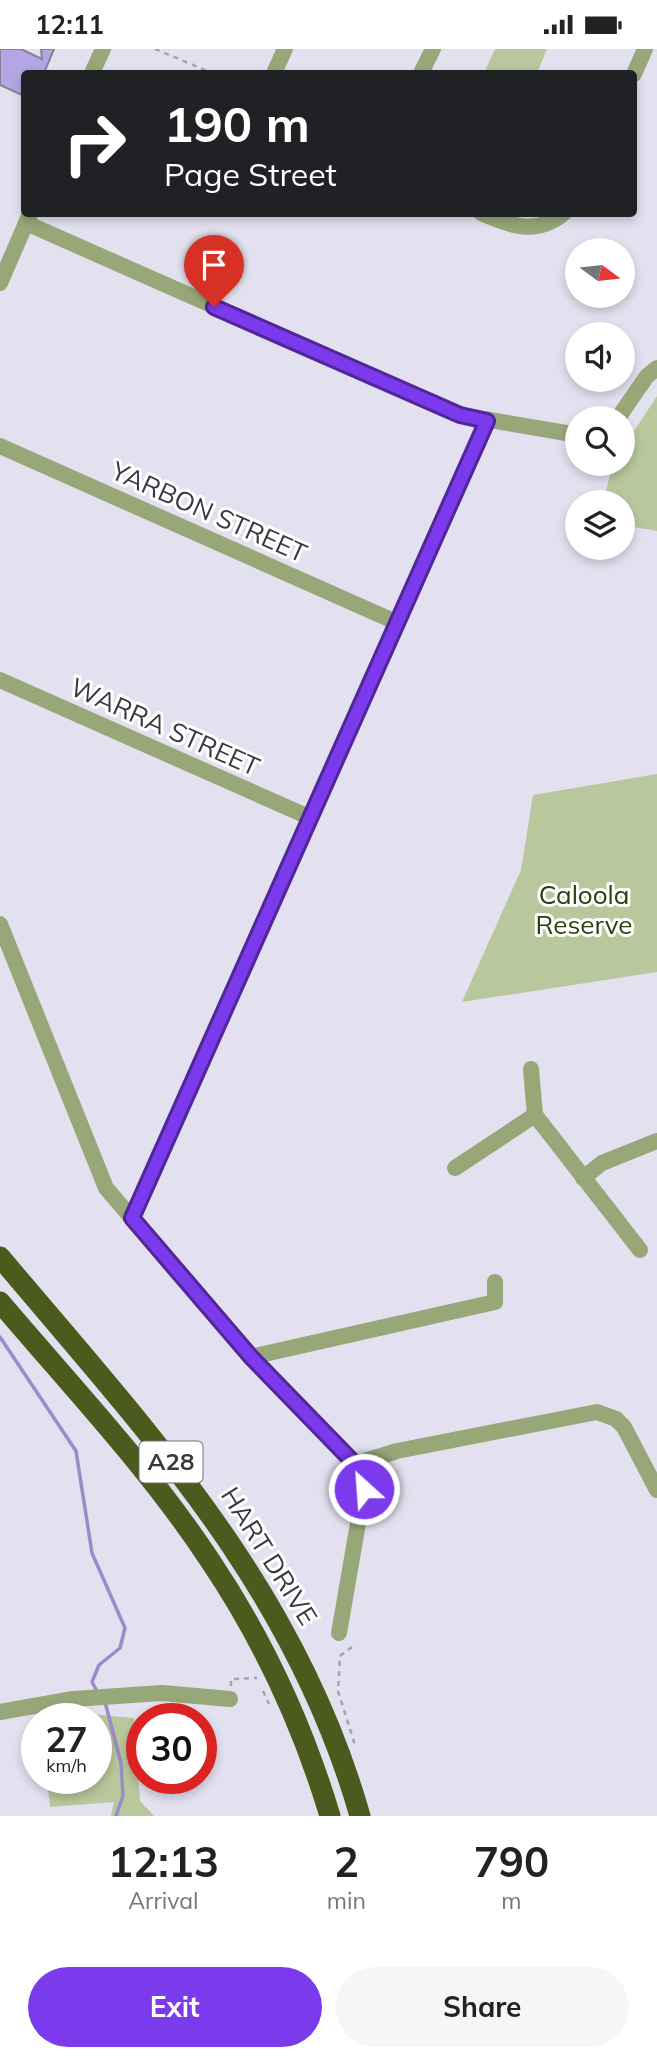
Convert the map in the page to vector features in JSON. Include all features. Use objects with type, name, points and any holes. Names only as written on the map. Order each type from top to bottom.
[{"type":"highway","name":"HART DRIVE","points":[[0,1257],[180,1472],[248,1567],[313,1688],[360,1816]]},
{"type":"highway","name":"HART DRIVE","points":[[0,1302],[143,1472],[211,1562],[275,1671],[316,1770],[330,1816]]},
{"type":"street","points":[[93,70],[103,49]]},
{"type":"street","points":[[275,70],[285,49]]},
{"type":"street","points":[[636,70],[645,49]]},
{"type":"street","points":[[422,70],[425,51]]},
{"type":"street","points":[[492,217],[521,228],[537,228],[557,217]]},
{"type":"street","points":[[0,282],[28,218],[460,415],[565,433]]},
{"type":"street","points":[[626,406],[647,376],[657,368]]},
{"type":"street","points":[[132,1218],[487,421]]},
{"type":"street","name":"YARBON STREET","points":[[0,446],[398,623]]},
{"type":"street","name":"WARRA STREET","points":[[0,680],[311,818]]},
{"type":"street","points":[[0,924],[106,1188],[251,1357],[355,1464],[363,1477],[364,1489],[339,1633]]},
{"type":"street","points":[[531,1069],[535,1115],[640,1250]]},
{"type":"street","points":[[455,1168],[535,1115]]},
{"type":"street","points":[[583,1178],[602,1163],[657,1141]]},
{"type":"street","points":[[251,1357],[495,1303],[495,1282]]},
{"type":"street","points":[[355,1464],[397,1451],[597,1412],[616,1419],[624,1427],[657,1490]]},
{"type":"street","points":[[0,1712],[92,1698],[162,1693],[230,1699]]},
{"type":"path","points":[[155,49],[205,70]]},
{"type":"path","points":[[338,1691],[340,1656],[352,1647]]},
{"type":"path","points":[[230,1699],[231,1679],[259,1677]]},
{"type":"green space","points":[[495,49],[547,49],[538,70],[485,70]]},
{"type":"green space","points":[[657,396],[657,531],[635,527],[635,490],[606,490],[610,476],[635,476],[635,430]]},
{"type":"green space","name":"Caloola Reserve","points":[[657,774],[657,972],[462,1002],[521,870],[533,795]]},
{"type":"green space","points":[[112,1716],[126,1717],[126,1794],[139,1794],[140,1801],[154,1816],[111,1816],[114,1802],[50,1807],[49,1794],[112,1794]]},
{"type":"building","points":[[0,49],[21,49],[42,59],[41,49],[54,49],[45,70],[21,70],[21,95],[0,85]]},
{"type":"waterway","points":[[0,1337],[76,1451],[92,1553],[125,1628],[120,1648],[99,1665],[92,1682],[98,1693]]},
{"type":"waterway","points":[[105,1702],[121,1763],[123,1796],[116,1816]]},
{"type":"route","points":[[214,307],[460,415],[487,421],[132,1218],[251,1357],[355,1464],[363,1477],[364,1489]]}]
